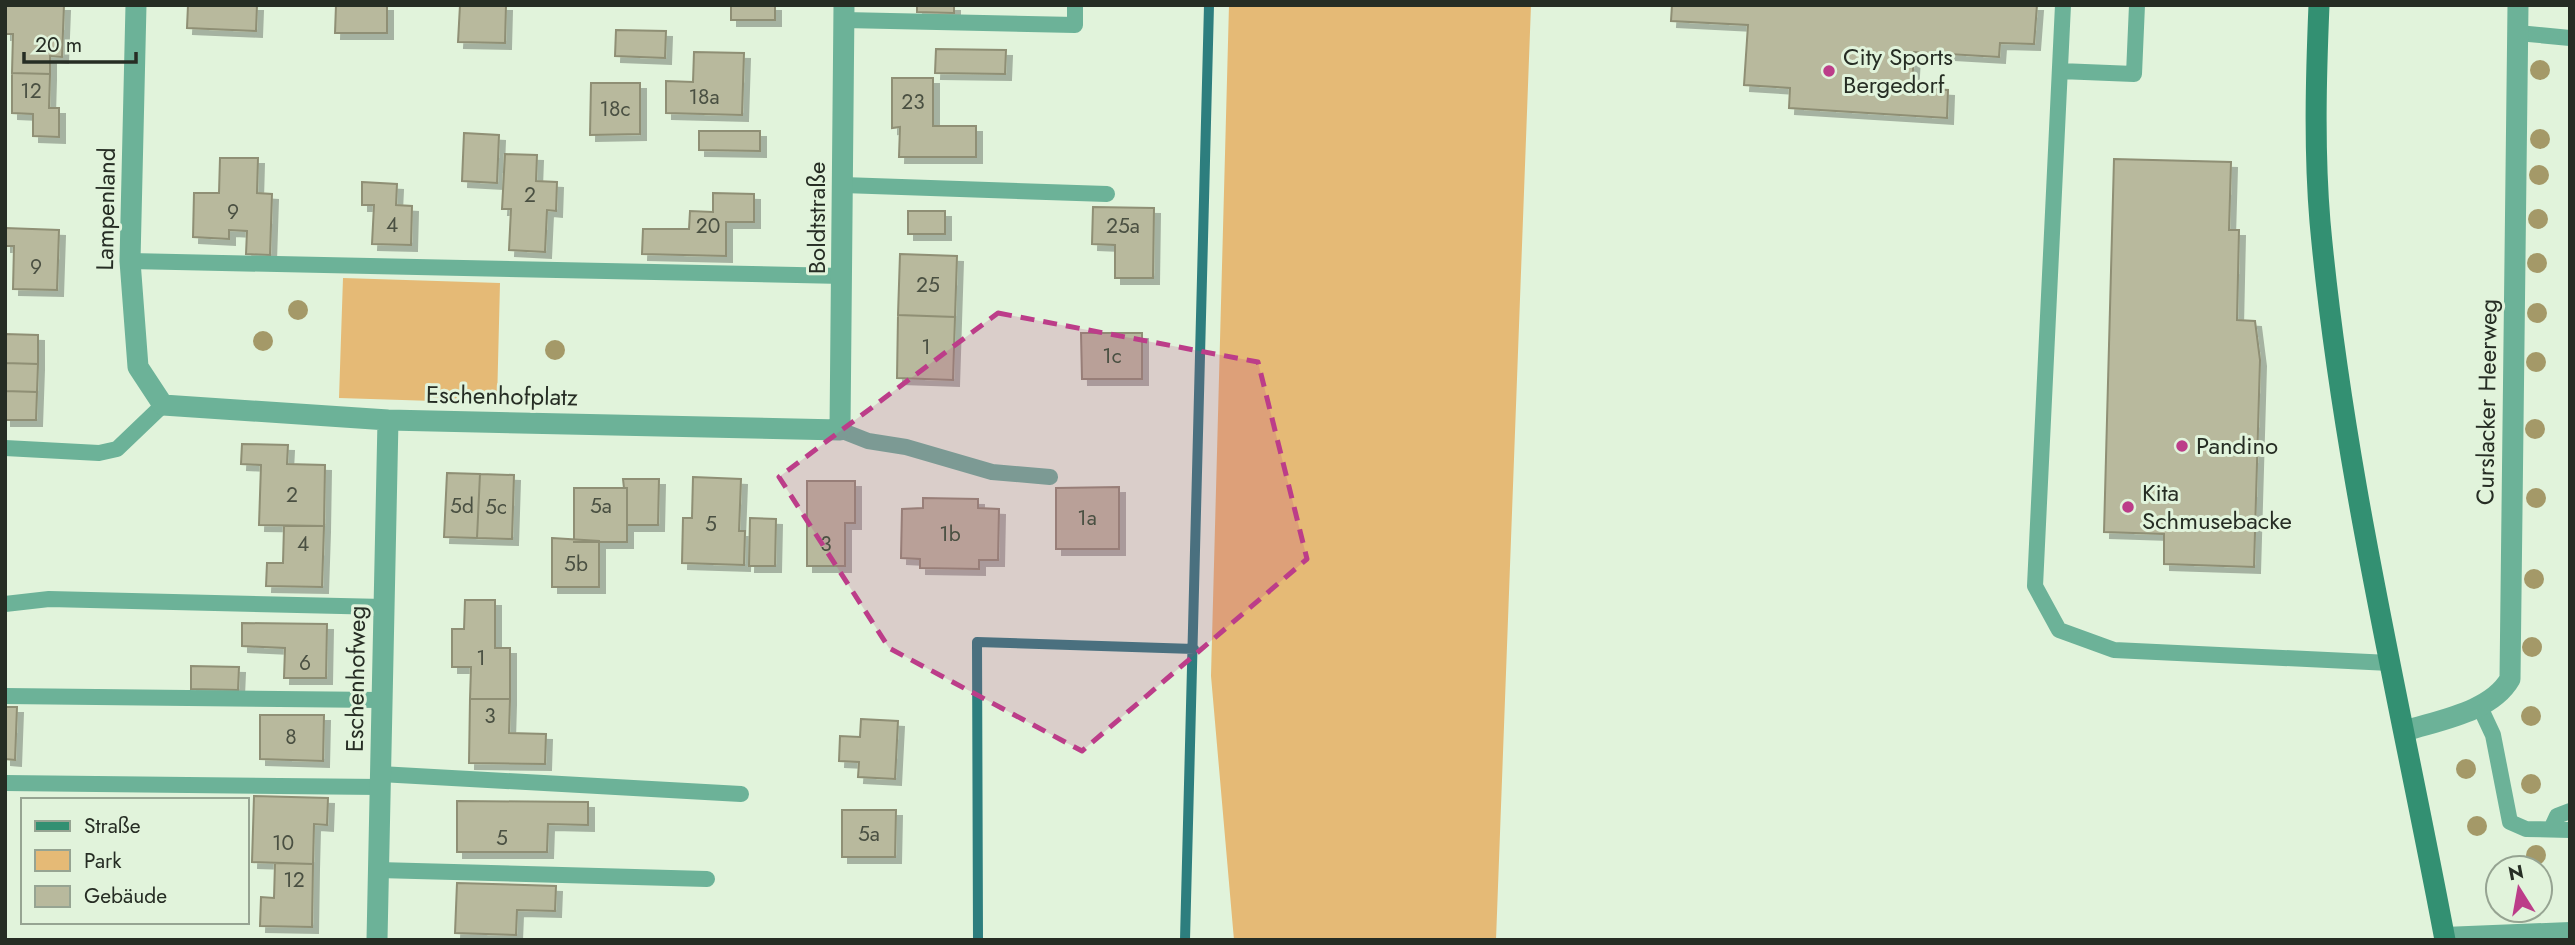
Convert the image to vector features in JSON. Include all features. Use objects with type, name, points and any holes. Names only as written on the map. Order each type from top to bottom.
[{"type":"main road","points":[[2319,5],[2316,123],[2320,220],[2334,346],[2390,663],[2445,938]]},
{"type":"street","name":"Lampenland","points":[[136,5],[130,261],[138,367],[163,405]]},
{"type":"street","name":"Curslacker Heerweg","points":[[2405,731],[2479,705],[2503,691],[2510,679],[2518,5]]},
{"type":"street","name":"Boldtstraße","points":[[840,430],[844,13]]},
{"type":"street","name":"Eschenhofplatz","points":[[163,405],[388,420],[840,430]]},
{"type":"street","name":"Eschenhofweg","points":[[377,940],[388,420]]},
{"type":"lane","points":[[844,13],[1076,25],[1075,5]]},
{"type":"lane","points":[[2063,5],[2035,586],[2059,630],[2114,650],[2390,663]]},
{"type":"lane","points":[[2060,71],[2134,74],[2137,5]]},
{"type":"lane","points":[[2518,33],[2570,38]]},
{"type":"lane","points":[[844,185],[1107,194]]},
{"type":"lane","points":[[130,261],[843,276]]},
{"type":"lane","points":[[5,448],[99,453],[117,449],[163,405]]},
{"type":"lane","points":[[840,430],[868,441],[925,451],[992,472],[1050,477]]},
{"type":"lane","points":[[5,604],[49,599],[384,607]]},
{"type":"lane","points":[[5,696],[382,700]]},
{"type":"lane","points":[[2479,705],[2493,735],[2510,822],[2526,829],[2570,830]]},
{"type":"lane","points":[[5,783],[380,781],[741,794]]},
{"type":"lane","points":[[2551,830],[2557,816],[2570,811]]},
{"type":"lane","points":[[378,870],[706,879]]},
{"type":"lane","points":[[2445,938],[2570,930]]},
{"type":"highlighted area","points":[[998,313],[1258,362],[1307,559],[1082,751],[889,648],[779,477]]},
{"type":"green space","points":[[1229,5],[1531,5],[1496,940],[1234,940],[1211,676]]},
{"type":"green space","points":[[343,278],[500,283],[497,403],[339,398]]},
{"type":"building","points":[[5,5],[64,5],[62,57],[50,56],[50,74],[12,73],[13,34],[5,34]]},
{"type":"building","points":[[188,5],[257,5],[256,31],[187,28]]},
{"type":"building","points":[[336,5],[387,5],[387,33],[335,33]]},
{"type":"building","points":[[460,5],[506,5],[505,43],[458,42]]},
{"type":"building","points":[[731,5],[775,5],[775,20],[731,20]]},
{"type":"building","points":[[917,5],[954,5],[954,13],[917,12]]},
{"type":"building","name":"City Sports Bergedorf","points":[[1672,5],[2037,5],[2034,44],[2000,43],[1999,57],[1914,52],[1912,88],[1948,90],[1947,118],[1789,108],[1790,88],[1744,85],[1748,25],[1671,21]]},
{"type":"building","points":[[616,30],[666,31],[665,58],[615,56]]},
{"type":"building","points":[[936,49],[1006,50],[1005,74],[935,73]]},
{"type":"building","points":[[694,52],[744,53],[742,115],[666,113],[666,81],[693,82]]},
{"type":"building","points":[[12,73],[50,74],[49,108],[59,108],[59,137],[33,136],[33,114],[12,113]]},
{"type":"building","points":[[892,78],[933,78],[933,126],[976,126],[976,157],[899,157],[900,127],[892,128]]},
{"type":"building","points":[[591,83],[640,83],[640,134],[590,135]]},
{"type":"building","points":[[699,131],[760,131],[760,151],[699,150]]},
{"type":"building","points":[[464,133],[499,135],[497,183],[462,181]]},
{"type":"building","points":[[505,154],[537,155],[536,181],[557,182],[556,211],[547,210],[545,252],[509,250],[511,209],[502,209]]},
{"type":"building","points":[[220,158],[258,158],[257,193],[272,194],[270,255],[246,254],[247,231],[229,230],[229,239],[193,237],[194,193],[219,193]]},
{"type":"building","name":"Pandino","points":[[2114,159],[2231,162],[2229,230],[2239,230],[2237,320],[2255,321],[2260,360],[2254,567],[2164,564],[2164,534],[2104,532]]},
{"type":"building","points":[[362,182],[397,184],[396,205],[412,206],[411,245],[372,244],[374,205],[362,205]]},
{"type":"building","points":[[713,193],[754,194],[754,222],[726,222],[726,256],[642,254],[643,229],[689,229],[690,211],[713,212]]},
{"type":"building","points":[[1093,207],[1154,208],[1153,278],[1115,278],[1115,245],[1092,244]]},
{"type":"building","points":[[908,211],[945,211],[945,234],[908,234]]},
{"type":"building","points":[[5,228],[59,230],[57,290],[13,289],[14,246],[5,246]]},
{"type":"building","points":[[900,254],[957,256],[955,317],[898,315]]},
{"type":"building","points":[[898,315],[955,317],[953,380],[897,378]]},
{"type":"building","points":[[1081,333],[1142,333],[1142,379],[1082,379]]},
{"type":"building","points":[[5,334],[38,335],[38,364],[5,363]]},
{"type":"building","points":[[5,363],[38,364],[37,392],[5,391]]},
{"type":"building","points":[[5,391],[37,392],[36,420],[5,420]]},
{"type":"building","points":[[242,444],[288,445],[287,464],[325,465],[324,526],[259,525],[261,465],[241,464]]},
{"type":"building","points":[[447,473],[480,474],[477,538],[444,537]]},
{"type":"building","points":[[480,474],[514,475],[512,539],[477,538]]},
{"type":"building","points":[[693,477],[741,479],[739,531],[745,531],[744,565],[682,563],[683,518],[692,518]]},
{"type":"building","points":[[623,479],[659,479],[658,525],[627,525],[627,488],[624,488]]},
{"type":"building","points":[[807,481],[855,481],[855,523],[845,523],[845,566],[807,566]]},
{"type":"building","points":[[1119,487],[1119,549],[1056,549],[1056,488]]},
{"type":"building","points":[[574,488],[627,488],[627,542],[574,542]]},
{"type":"building","points":[[923,498],[978,499],[978,508],[999,509],[998,560],[979,560],[979,569],[920,568],[920,559],[901,558],[902,509],[923,508]]},
{"type":"building","points":[[750,518],[776,519],[775,566],[749,566]]},
{"type":"building","points":[[284,526],[324,526],[322,587],[266,586],[267,563],[283,563]]},
{"type":"building","points":[[552,538],[599,541],[599,587],[552,587]]},
{"type":"building","points":[[465,600],[495,600],[495,648],[510,648],[510,699],[470,699],[471,667],[452,667],[452,629],[464,629]]},
{"type":"building","points":[[242,623],[327,624],[326,678],[284,678],[285,648],[242,646]]},
{"type":"building","points":[[191,666],[239,667],[238,690],[191,689]]},
{"type":"building","points":[[470,699],[510,699],[509,733],[546,734],[545,764],[469,763]]},
{"type":"building","points":[[5,707],[17,707],[15,760],[5,759]]},
{"type":"building","points":[[260,715],[324,715],[323,761],[260,759]]},
{"type":"building","points":[[861,719],[898,721],[895,779],[858,777],[859,762],[839,761],[840,736],[860,737]]},
{"type":"building","points":[[254,796],[328,798],[327,825],[314,824],[313,864],[252,862]]},
{"type":"building","points":[[457,801],[588,802],[588,825],[548,824],[547,852],[457,852]]},
{"type":"building","points":[[842,810],[896,810],[895,857],[842,857]]},
{"type":"building","points":[[275,863],[313,864],[312,927],[260,926],[261,897],[274,898]]},
{"type":"building","points":[[457,883],[556,886],[555,911],[517,910],[516,935],[455,933]]},
{"type":"waterway","points":[[1185,940],[1209,5]]},
{"type":"waterway","points":[[978,940],[977,642],[1194,649]]},
{"type":"place","name":"City Sports Bergedorf","points":[[1829,71]]},
{"type":"place","name":"Pandino","points":[[2182,446]]},
{"type":"place","name":"Kita Schmusebacke","points":[[2128,507]]}]
